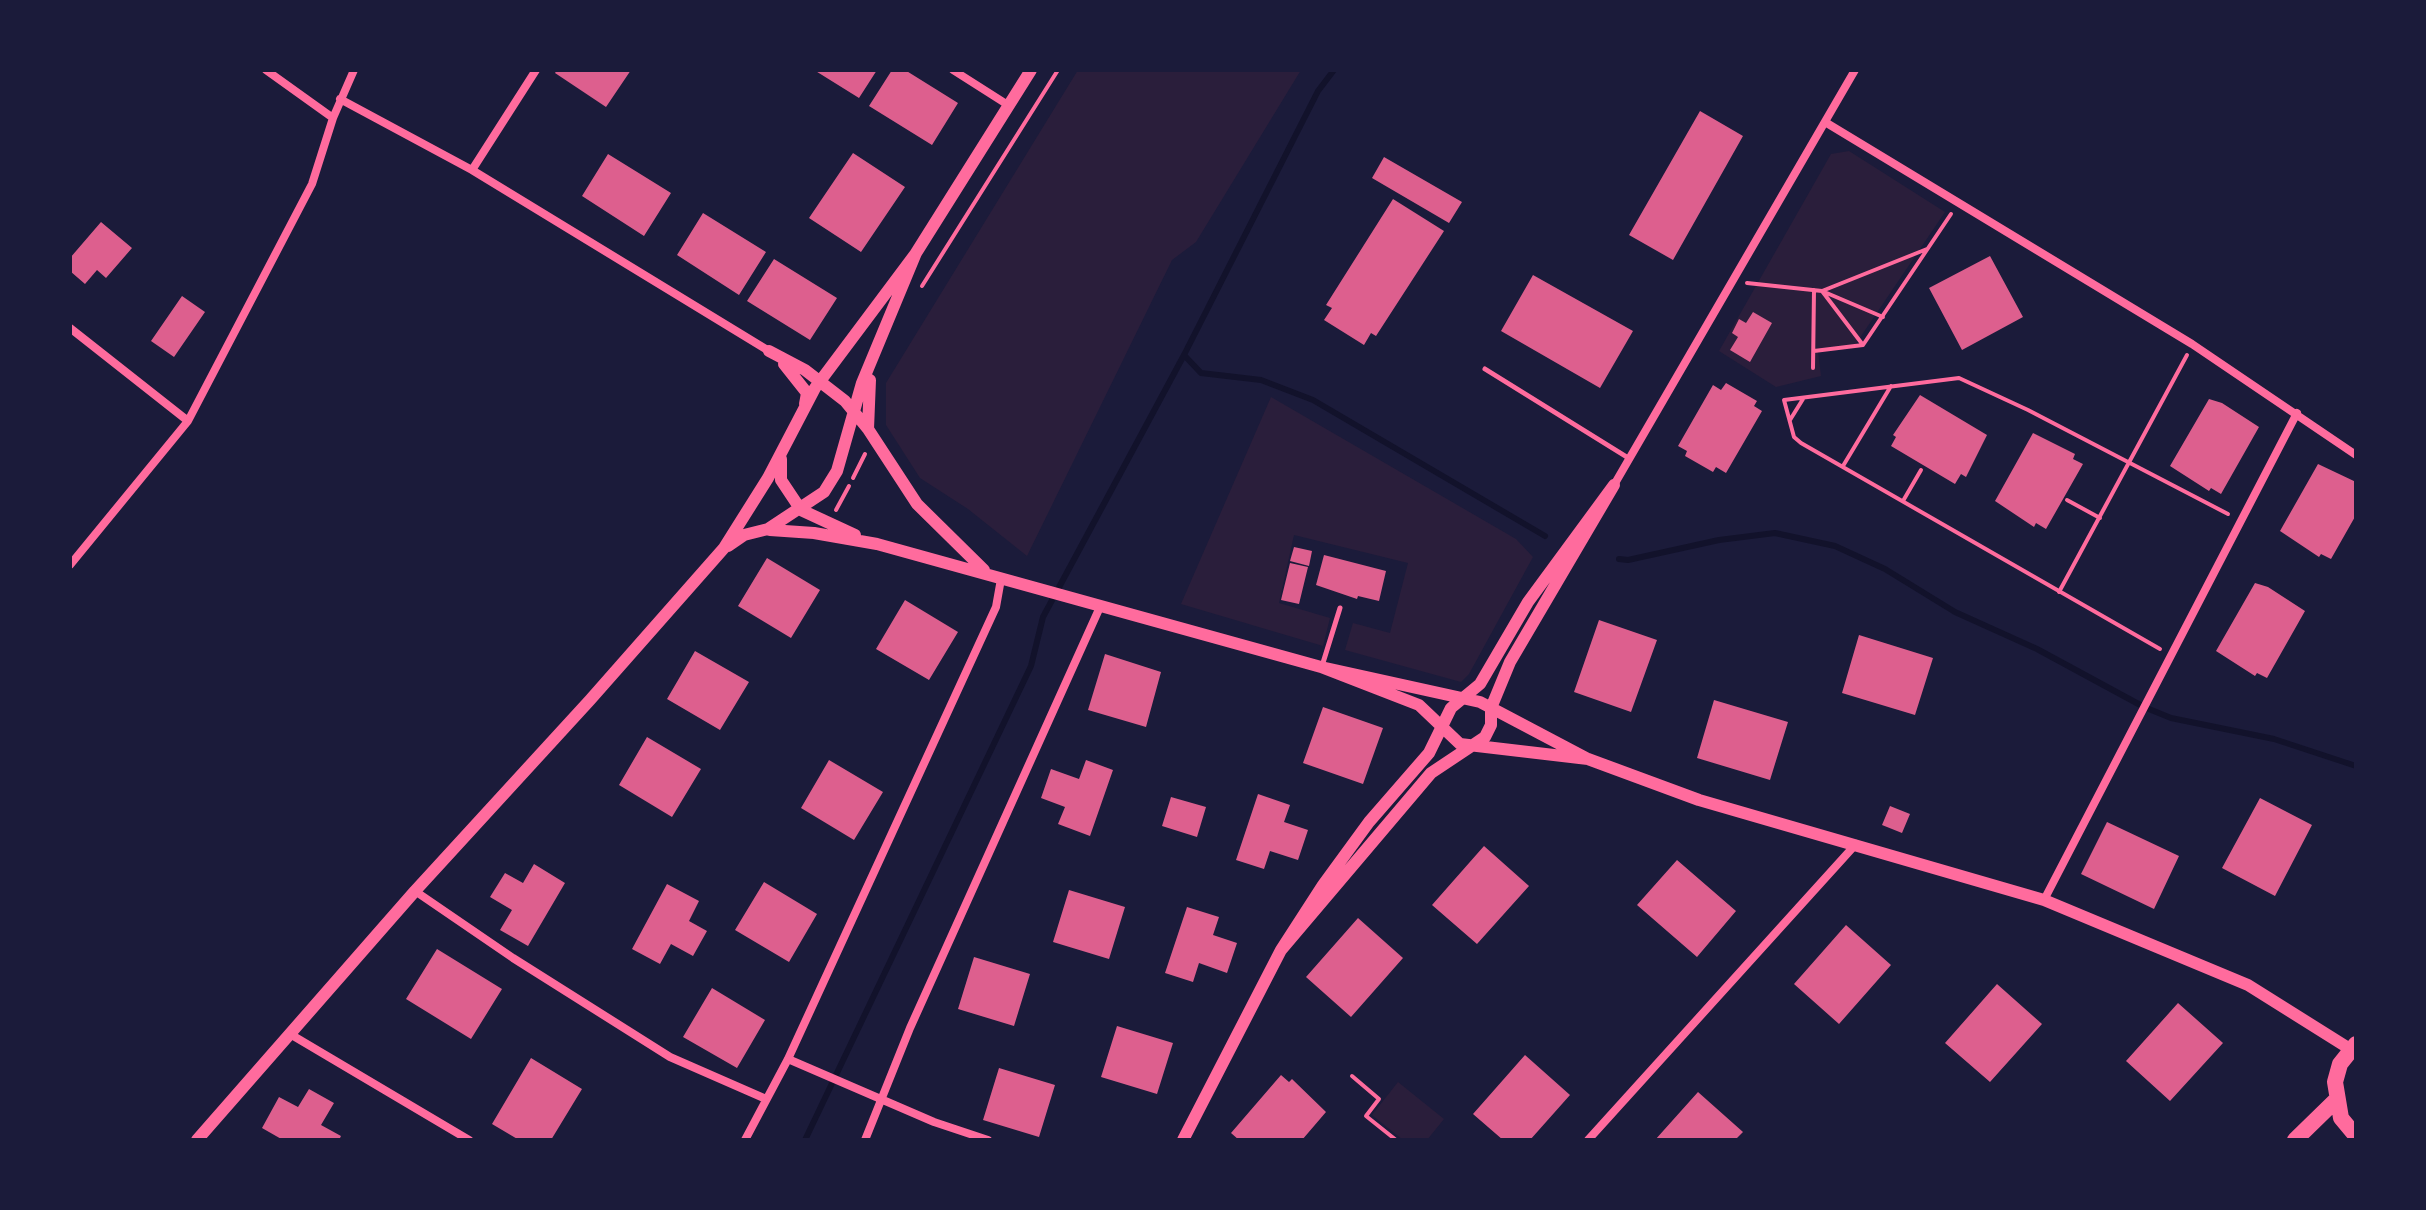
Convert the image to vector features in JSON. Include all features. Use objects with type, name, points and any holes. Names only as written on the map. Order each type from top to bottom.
[{"type":"main road","points":[[2353,1046],[2337,1073],[2335,1101],[2341,1118],[2356,1136]]},
{"type":"main road","points":[[2295,1140],[2335,1101]]},
{"type":"street","points":[[266,70],[333,118]]},
{"type":"street","points":[[70,565],[188,421],[312,184],[340,99],[354,70]]},
{"type":"street","points":[[472,170],[536,70]]},
{"type":"street","points":[[953,70],[1008,105]]},
{"type":"street","points":[[197,1140],[415,891],[724,548],[782,452],[820,381],[916,253],[1031,70]]},
{"type":"street","points":[[1281,950],[1431,773],[1485,737],[1491,725],[1491,708],[1510,662],[1855,70]]},
{"type":"street","points":[[340,99],[472,170],[820,381],[855,412],[917,504],[977,566],[1001,579]]},
{"type":"street","points":[[1825,122],[2192,344],[2356,455]]},
{"type":"street","points":[[724,548],[744,535],[768,529],[824,492],[837,471],[874,352],[916,253]]},
{"type":"street","points":[[70,328],[188,421]]},
{"type":"street","points":[[769,351],[801,381],[807,393],[804,410]]},
{"type":"street","points":[[868,429],[874,352]]},
{"type":"street","points":[[2044,900],[2297,413]]},
{"type":"street","points":[[782,452],[781,480],[801,510],[877,544]]},
{"type":"street","points":[[1183,1140],[1281,950],[1369,822],[1429,753],[1440,728],[1460,697],[1480,684],[1528,602],[1614,485]]},
{"type":"street","points":[[768,529],[877,544],[1321,667],[1460,697],[1491,708],[1588,759],[1699,800],[2044,900],[2248,985],[2353,1046]]},
{"type":"street","points":[[745,1140],[788,1059],[996,607],[1001,579]]},
{"type":"street","points":[[865,1140],[1100,607]]},
{"type":"street","points":[[1321,667],[1419,705],[1460,744],[1588,759]]},
{"type":"street","points":[[1588,1140],[1856,844]]},
{"type":"street","points":[[415,891],[513,958],[670,1057],[766,1099]]},
{"type":"street","points":[[290,1034],[469,1140]]},
{"type":"street","points":[[788,1059],[934,1122],[988,1140]]},
{"type":"lane","points":[[1485,369],[1630,459]]},
{"type":"lane","points":[[1321,667],[1340,608]]},
{"type":"path","points":[[916,296],[1058,70]]},
{"type":"path","points":[[1813,351],[1863,345],[1959,203]]},
{"type":"path","points":[[1822,291],[1928,248]]},
{"type":"path","points":[[1733,281],[1822,291],[1883,317]]},
{"type":"path","points":[[1813,368],[1814,290]]},
{"type":"path","points":[[1822,291],[1863,345]]},
{"type":"path","points":[[2059,592],[2192,344]]},
{"type":"path","points":[[2171,655],[1794,437],[1784,400],[1951,378],[1970,382],[2241,521]]},
{"type":"path","points":[[1843,466],[1891,386]]},
{"type":"path","points":[[1790,420],[1804,397]]},
{"type":"path","points":[[1903,501],[1921,470]]},
{"type":"path","points":[[2067,500],[2100,518]]},
{"type":"path","points":[[1352,1076],[1379,1099],[1366,1116],[1396,1140]]},
{"type":"shaded area","points":[[1078,70],[1301,70],[1196,242],[1172,260],[1027,556],[968,509],[920,478],[886,425],[886,383]]},
{"type":"shaded area","points":[[1849,151],[1945,212],[1855,345],[1818,351],[1821,376],[1776,387],[1719,351],[1831,154]]},
{"type":"shaded area","points":[[1271,397],[1516,539],[1533,557],[1469,674],[1461,682],[1345,650],[1353,623],[1390,633],[1408,563],[1294,535],[1279,603],[1330,618],[1323,646],[1181,604]]},
{"type":"shaded area","points":[[1398,1082],[1444,1119],[1427,1140],[1403,1140],[1372,1115]]},
{"type":"building","points":[[557,70],[631,70],[606,107],[555,73]]},
{"type":"building","points":[[814,70],[877,70],[859,98]]},
{"type":"building","points":[[892,70],[905,70],[958,103],[932,145],[869,106]]},
{"type":"building","points":[[1700,111],[1743,136],[1673,260],[1629,235]]},
{"type":"building","points":[[853,153],[905,187],[861,252],[809,218]]},
{"type":"building","points":[[608,154],[671,193],[644,236],[582,196]]},
{"type":"building","points":[[1384,157],[1462,202],[1449,223],[1372,178]]},
{"type":"building","points":[[1393,199],[1444,231],[1376,336],[1371,333],[1364,345],[1324,320],[1332,308],[1326,305]]},
{"type":"building","points":[[703,213],[766,252],[739,295],[677,255]]},
{"type":"building","points":[[101,222],[132,248],[106,278],[97,270],[85,284],[70,271],[70,258]]},
{"type":"building","points":[[1990,256],[2023,317],[1962,350],[1929,288]]},
{"type":"building","points":[[774,259],[837,298],[810,340],[747,301]]},
{"type":"building","points":[[1533,275],[1633,331],[1600,388],[1501,331]]},
{"type":"building","points":[[182,296],[205,312],[174,357],[151,341]]},
{"type":"building","points":[[1753,312],[1772,323],[1750,362],[1730,350],[1738,337],[1732,333],[1739,319],[1746,323]]},
{"type":"building","points":[[1726,383],[1757,401],[1754,406],[1762,411],[1726,473],[1716,467],[1713,472],[1685,456],[1687,451],[1678,446],[1713,385],[1721,390]]},
{"type":"building","points":[[1920,395],[1987,435],[1966,477],[1961,474],[1955,484],[1891,446],[1896,437],[1893,435]]},
{"type":"building","points":[[2209,399],[2222,403],[2259,427],[2221,494],[2211,488],[2209,491],[2170,466]]},
{"type":"building","points":[[2033,433],[2075,454],[2073,459],[2083,464],[2046,529],[2036,523],[2034,527],[1995,501]]},
{"type":"building","points":[[2318,464],[2356,482],[2356,515],[2331,559],[2321,554],[2319,557],[2280,531]]},
{"type":"building","points":[[1294,547],[1312,551],[1309,566],[1290,561]]},
{"type":"building","points":[[1324,555],[1386,571],[1379,601],[1358,596],[1357,599],[1316,585]]},
{"type":"building","points":[[767,558],[820,590],[791,638],[738,606]]},
{"type":"building","points":[[1290,563],[1308,567],[1299,604],[1281,600]]},
{"type":"building","points":[[2255,583],[2268,587],[2305,611],[2267,678],[2257,673],[2255,676],[2216,651]]},
{"type":"building","points":[[905,600],[958,632],[929,680],[876,649]]},
{"type":"building","points":[[1599,620],[1657,640],[1631,712],[1574,692]]},
{"type":"building","points":[[1859,635],[1933,658],[1915,715],[1842,693]]},
{"type":"building","points":[[695,651],[749,682],[720,730],[667,699]]},
{"type":"building","points":[[1105,654],[1161,672],[1146,727],[1088,710]]},
{"type":"building","points":[[1714,700],[1788,722],[1770,780],[1697,758]]},
{"type":"building","points":[[1323,707],[1383,728],[1363,784],[1303,763]]},
{"type":"building","points":[[647,737],[701,769],[672,817],[619,785]]},
{"type":"building","points":[[829,760],[883,792],[854,840],[801,808]]},
{"type":"building","points":[[1086,760],[1113,770],[1090,836],[1058,824],[1065,807],[1041,798],[1051,769],[1079,779]]},
{"type":"building","points":[[1258,794],[1290,805],[1284,822],[1308,830],[1298,860],[1270,851],[1264,869],[1236,860]]},
{"type":"building","points":[[1171,797],[1206,807],[1197,837],[1162,826]]},
{"type":"building","points":[[2260,798],[2312,825],[2275,896],[2222,868]]},
{"type":"building","points":[[1890,806],[1910,814],[1902,833],[1882,825]]},
{"type":"building","points":[[2107,822],[2179,856],[2154,909],[2081,874]]},
{"type":"building","points":[[1484,846],[1529,886],[1477,944],[1432,905]]},
{"type":"building","points":[[1677,860],[1736,911],[1697,957],[1637,905]]},
{"type":"building","points":[[534,864],[565,883],[528,946],[500,930],[512,910],[490,897],[505,873],[523,883]]},
{"type":"building","points":[[764,882],[817,914],[789,962],[735,930]]},
{"type":"building","points":[[667,884],[699,901],[689,921],[707,931],[693,956],[671,944],[660,964],[632,949]]},
{"type":"building","points":[[1069,890],[1125,907],[1109,959],[1053,942]]},
{"type":"building","points":[[1187,907],[1219,917],[1213,935],[1237,943],[1227,973],[1199,963],[1193,982],[1165,973]]},
{"type":"building","points":[[1358,918],[1403,958],[1351,1017],[1306,977]]},
{"type":"building","points":[[1846,925],[1891,965],[1839,1024],[1794,984]]},
{"type":"building","points":[[437,949],[502,989],[471,1039],[406,999]]},
{"type":"building","points":[[974,957],[1030,974],[1014,1026],[958,1009]]},
{"type":"building","points":[[1997,984],[2042,1024],[1990,1082],[1945,1043]]},
{"type":"building","points":[[712,988],[765,1020],[737,1068],[683,1037]]},
{"type":"building","points":[[2178,1003],[2223,1043],[2170,1101],[2126,1061]]},
{"type":"building","points":[[1117,1026],[1173,1043],[1157,1094],[1101,1077]]},
{"type":"building","points":[[1525,1055],[1570,1095],[1530,1140],[1503,1140],[1473,1114]]},
{"type":"building","points":[[531,1058],[582,1089],[551,1140],[519,1140],[492,1124]]},
{"type":"building","points":[[999,1068],[1055,1085],[1039,1137],[983,1120]]},
{"type":"building","points":[[1281,1075],[1289,1082],[1292,1079],[1326,1112],[1302,1140],[1239,1140],[1231,1133]]},
{"type":"building","points":[[309,1089],[334,1103],[321,1125],[341,1136],[339,1140],[283,1140],[262,1128],[279,1097],[298,1107]]},
{"type":"building","points":[[1698,1092],[1743,1132],[1735,1140],[1655,1140]]},
{"type":"waterway","points":[[805,1140],[1031,666],[1043,617],[1184,355],[1318,91],[1334,70]]},
{"type":"waterway","points":[[1184,355],[1201,373],[1261,380],[1313,400],[1545,536]]},
{"type":"waterway","points":[[1619,559],[1628,560],[1719,540],[1775,533],[1835,546],[1885,569],[1955,612],[2037,649],[2144,707],[2171,718],[2274,739],[2356,766]]}]
